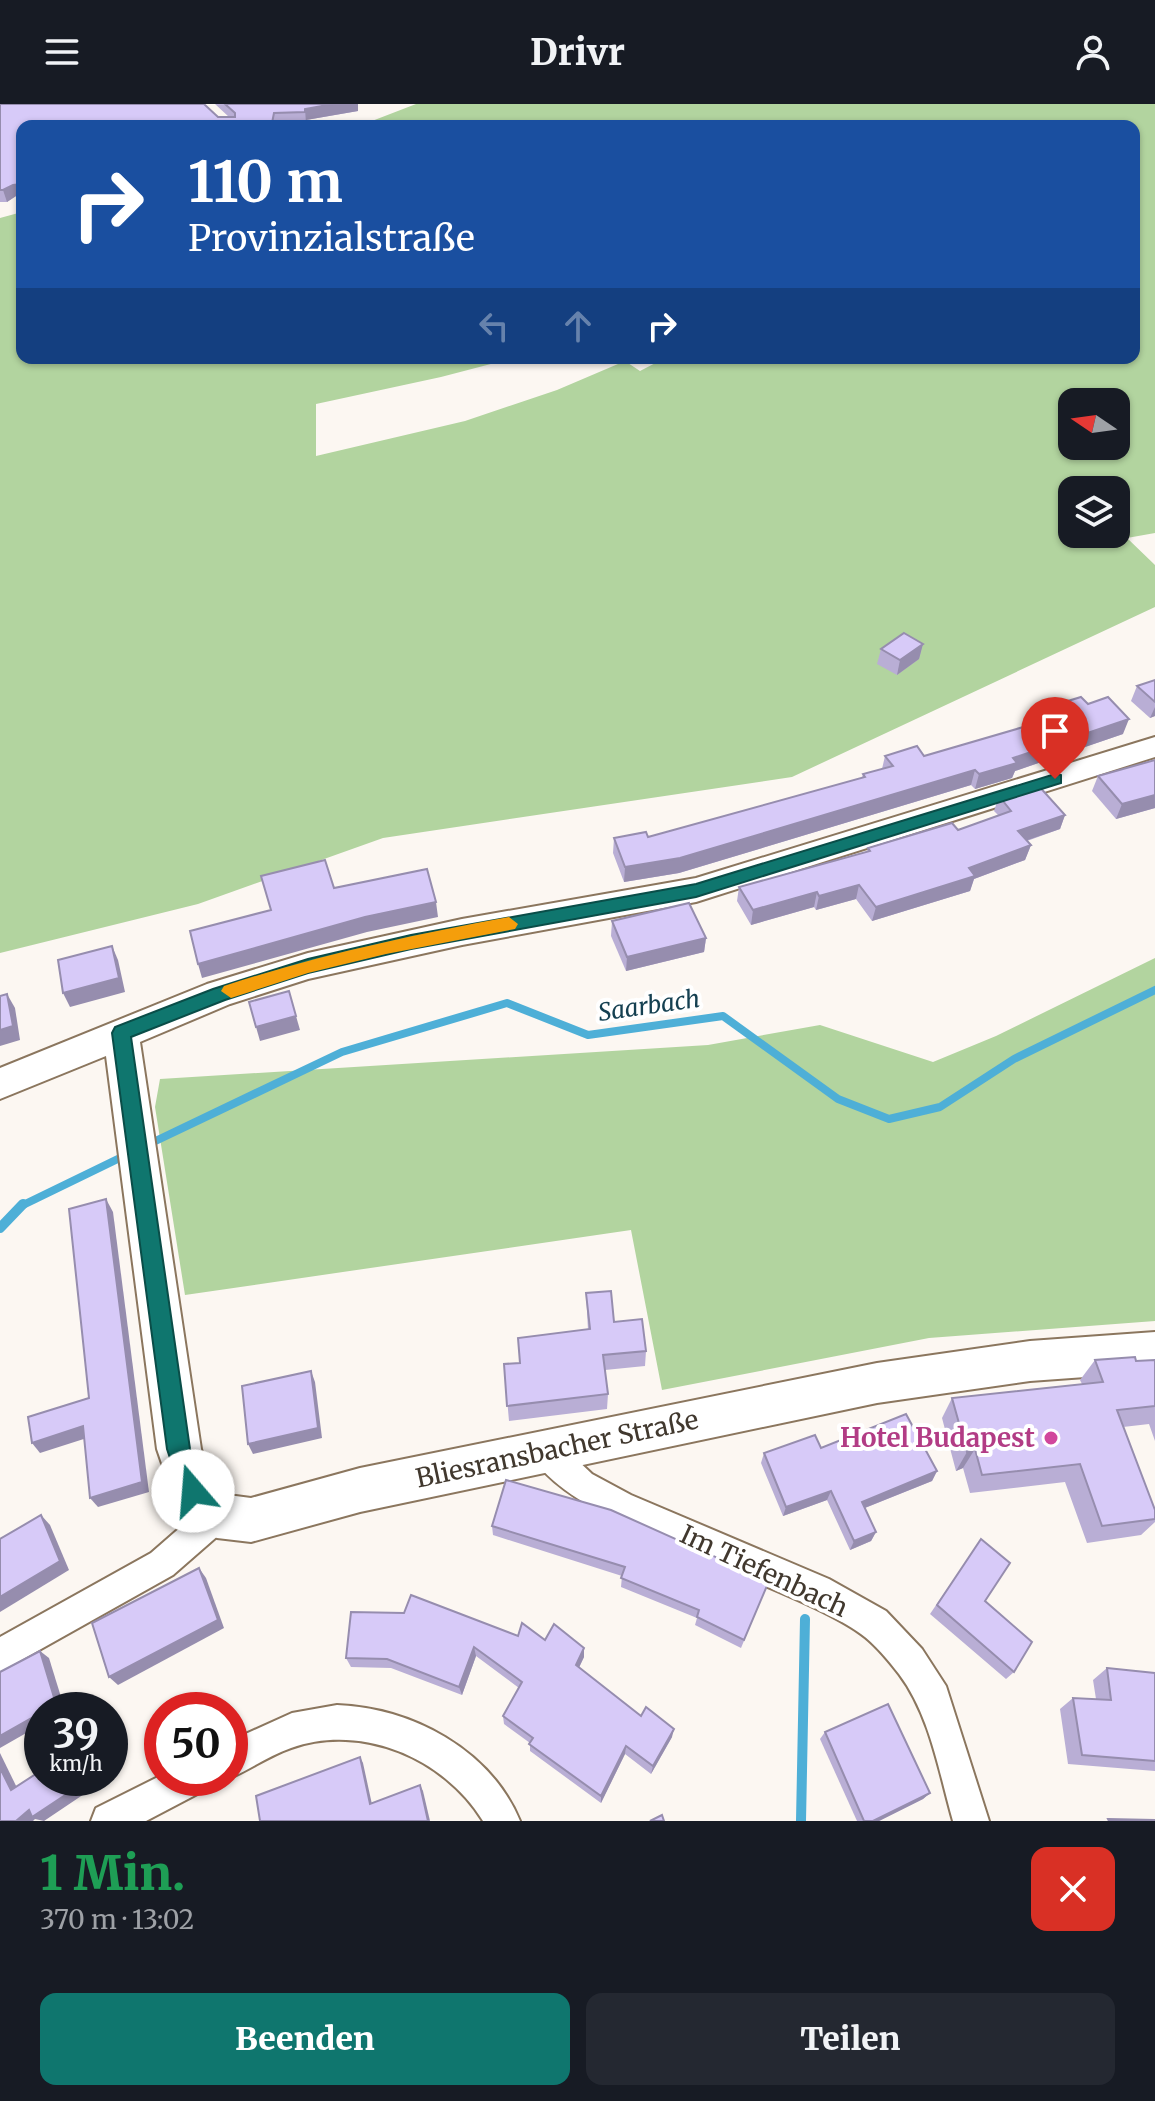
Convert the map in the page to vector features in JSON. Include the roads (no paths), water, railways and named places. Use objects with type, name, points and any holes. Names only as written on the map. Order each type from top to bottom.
[{"type":"main road","points":[[0,1084],[219,994],[308,966],[416,941],[696,890],[1155,747]]},
{"type":"main road","points":[[121,1033],[179,1449],[193,1491],[217,1516]]},
{"type":"main road","name":"Bliesransbacher Straße","points":[[217,1516],[251,1520],[360,1490],[877,1383],[1030,1361],[1155,1352]]},
{"type":"street","name":"Im Tiefenbach","points":[[545,1451],[581,1485],[620,1506],[817,1591],[874,1623],[910,1661],[934,1698],[971,1821]]},
{"type":"street","points":[[0,1655],[162,1564],[217,1516]]},
{"type":"street","points":[[248,1751],[292,1730],[349,1721],[395,1730],[445,1756],[494,1801],[502,1821]]},
{"type":"street","points":[[109,1821],[158,1796]]},
{"type":"waterway","name":"Saarbach","points":[[145,1146],[342,1052],[507,1003],[588,1035],[723,1016],[838,1099],[889,1119],[940,1107],[1014,1059],[1155,990]]},
{"type":"waterway","name":"Saarbach","points":[[21,1206],[126,1155]]},
{"type":"waterway","name":"Saarbach","points":[[0,1228],[21,1206]]},
{"type":"waterway","points":[[801,1821],[805,1619]]},
{"type":"place","name":"Hotel Budapest","points":[[1051,1438]]}]
